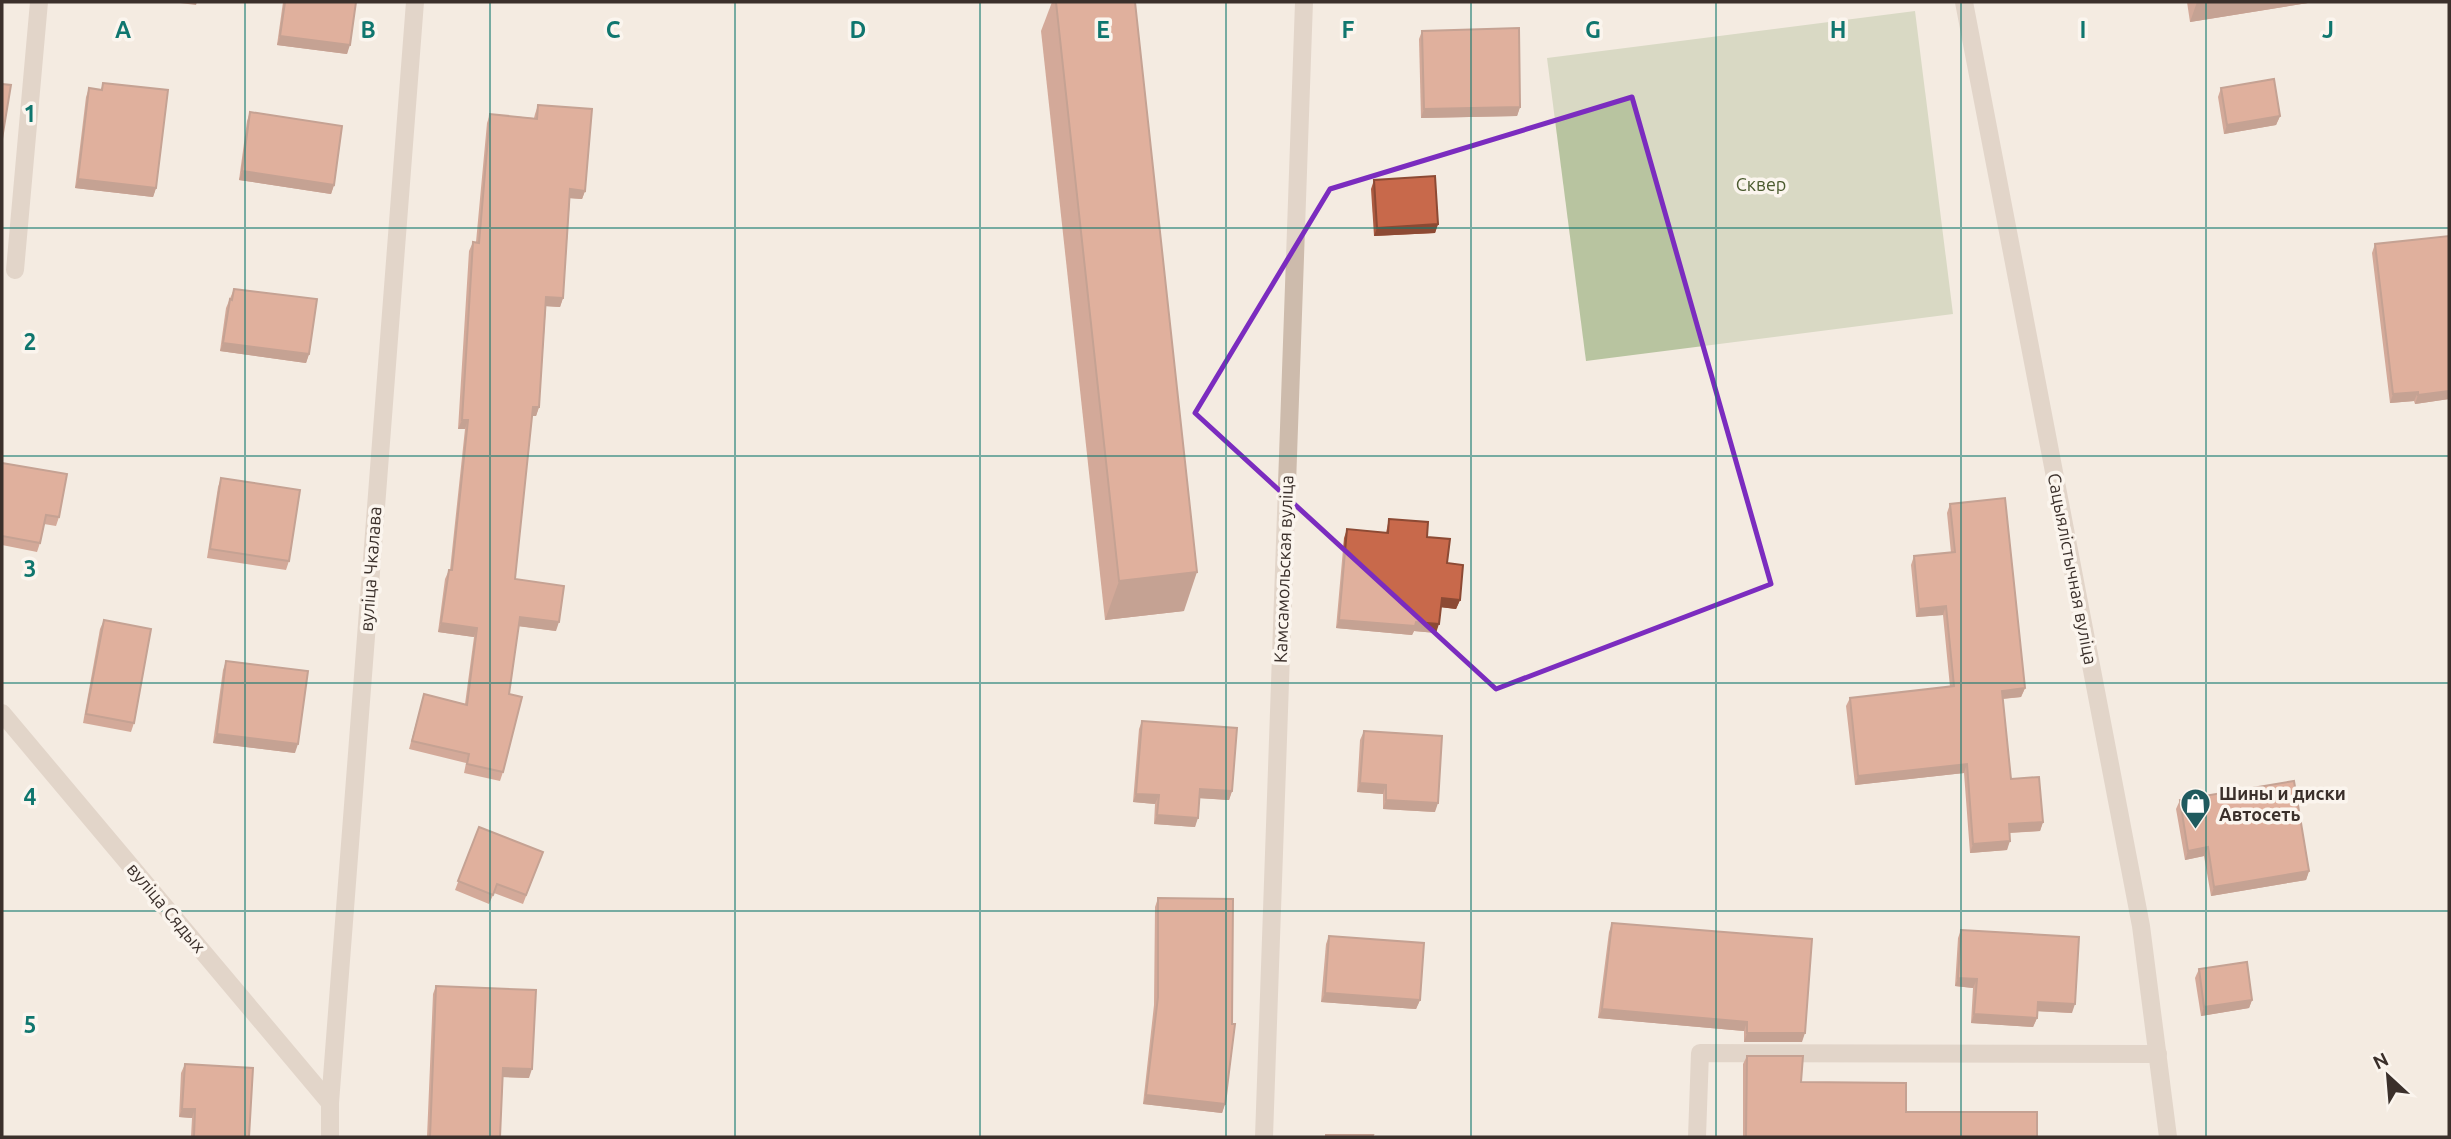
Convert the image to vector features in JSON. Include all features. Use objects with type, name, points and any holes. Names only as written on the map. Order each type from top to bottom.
[{"type":"street","points":[[15,270],[39,2]]},
{"type":"street","name":"вуліца Чкалава","points":[[330,1137],[330,1103],[415,2]]},
{"type":"street","name":"Камсамольская вуліца","points":[[1264,1137],[1304,2]]},
{"type":"street","name":"Сацыялістычная вуліца","points":[[1964,2],[2141,926],[2168,1137]]},
{"type":"street","name":"вуліца Сядых","points":[[2,713],[330,1103]]},
{"type":"street","points":[[1697,1137],[1700,1053],[2158,1054]]},
{"type":"highlighted area","points":[[1632,97],[1771,584],[1496,689],[1195,413],[1330,189]]},
{"type":"green space","name":"Сквер","points":[[1915,11],[1953,314],[1586,361],[1547,58]]},
{"type":"building","points":[[285,2],[356,2],[350,45],[280,36]]},
{"type":"building","points":[[1056,2],[1135,2],[1197,572],[1119,581]]},
{"type":"building","points":[[1519,28],[1520,107],[1424,109],[1422,31]]},
{"type":"building","points":[[2274,79],[2280,116],[2227,125],[2221,88]]},
{"type":"building","points":[[103,83],[168,90],[156,188],[78,179],[89,88],[102,90]]},
{"type":"building","points":[[2,84],[11,85],[2,139]]},
{"type":"building","points":[[538,105],[592,109],[585,191],[570,189],[563,298],[546,297],[539,407],[533,407],[515,579],[564,586],[559,622],[520,617],[509,694],[522,697],[503,772],[467,764],[469,754],[412,741],[424,694],[467,705],[477,628],[441,623],[449,570],[452,570],[468,420],[462,420],[473,242],[479,243],[490,114],[537,119]]},
{"type":"building","points":[[250,112],[342,126],[334,185],[242,171]]},
{"type":"building","points":[[1435,176],[1438,224],[1377,228],[1374,180]]},
{"type":"building","points":[[2449,236],[2449,391],[2418,395],[2418,392],[2393,394],[2375,244]]},
{"type":"building","points":[[234,289],[317,299],[309,354],[223,343]]},
{"type":"building","points":[[2,463],[67,474],[59,517],[46,515],[40,543],[2,536]]},
{"type":"building","points":[[221,478],[300,490],[289,561],[210,549]]},
{"type":"building","points":[[2005,498],[2025,688],[2002,691],[2011,779],[2039,777],[2043,822],[2009,824],[2010,841],[1973,844],[1967,764],[1858,776],[1850,698],[1954,686],[1946,606],[1919,609],[1914,556],[1955,552],[1950,504]]},
{"type":"building","points":[[1389,519],[1428,522],[1427,537],[1450,539],[1447,563],[1463,565],[1460,600],[1442,598],[1439,624],[1416,622],[1415,626],[1339,620],[1347,529],[1388,533]]},
{"type":"building","points":[[104,620],[151,629],[134,723],[86,714]]},
{"type":"building","points":[[226,661],[308,671],[298,744],[217,734]]},
{"type":"building","points":[[1142,721],[1237,728],[1232,791],[1200,789],[1198,818],[1157,815],[1159,795],[1136,794]]},
{"type":"building","points":[[1364,731],[1442,736],[1438,803],[1386,800],[1386,785],[1360,783]]},
{"type":"building","points":[[2294,781],[2309,871],[2214,887],[2208,847],[2188,851],[2180,800]]},
{"type":"building","points":[[479,827],[543,852],[526,895],[497,884],[493,895],[458,881]]},
{"type":"building","points":[[1158,898],[1233,899],[1232,1024],[1235,1024],[1225,1104],[1146,1095],[1158,997]]},
{"type":"building","points":[[1612,923],[1812,939],[1805,1033],[1747,1033],[1747,1022],[1602,1009]]},
{"type":"building","points":[[1961,930],[2079,937],[2075,1004],[2038,1002],[2037,1018],[1974,1014],[1977,979],[1958,978]]},
{"type":"building","points":[[1329,936],[1424,943],[1420,1000],[1325,993]]},
{"type":"building","points":[[2247,962],[2252,1000],[2204,1007],[2199,969]]},
{"type":"building","points":[[436,986],[536,990],[532,1069],[503,1068],[500,1137],[430,1137]]},
{"type":"building","points":[[1747,1056],[1803,1056],[1801,1082],[1906,1083],[1906,1112],[2037,1112],[2037,1137],[1746,1137]]},
{"type":"building","points":[[185,1064],[253,1068],[249,1137],[194,1137],[195,1109],[182,1109]]},
{"type":"building","points":[[1326,1135],[1373,1135],[1326,1137]]},
{"type":"place","name":"Шины и диски Автосеть","points":[[2196,831]]}]
